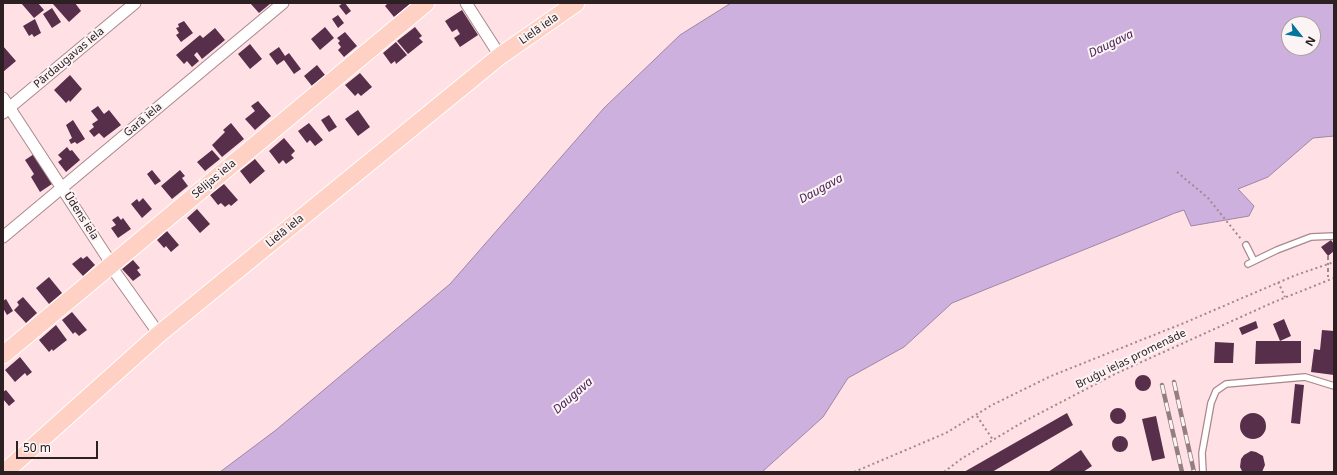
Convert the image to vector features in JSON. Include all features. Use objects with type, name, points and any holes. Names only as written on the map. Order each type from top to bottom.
[{"type":"main road","name":"Sēlijas iela","points":[[3,355],[426,3]]},
{"type":"main road","name":"Lielā iela","points":[[5,472],[159,334],[500,56],[576,3]]},
{"type":"street","name":"Pārdaugavas iela","points":[[6,110],[135,3]]},
{"type":"street","name":"Garā iela","points":[[3,237],[283,3]]},
{"type":"street","points":[[466,3],[500,56]]},
{"type":"street","name":"Ūdens iela","points":[[3,98],[6,110],[62,187],[107,257],[110,265],[159,334]]},
{"type":"lane","points":[[1248,264],[1311,237],[1334,236]]},
{"type":"lane","points":[[1246,245],[1254,261]]},
{"type":"lane","points":[[1203,472],[1202,453],[1211,403],[1216,392],[1226,384],[1305,377],[1334,386]]},
{"type":"path","points":[[1177,172],[1208,198],[1246,245]]},
{"type":"path","points":[[1328,257],[1328,280]]},
{"type":"path","points":[[854,472],[935,438],[977,416],[992,405],[1056,374],[1184,323],[1278,282],[1334,262]]},
{"type":"path","name":"Bruģu ielas promenāde","points":[[944,472],[961,459],[993,440],[1115,374],[1285,297],[1334,278]]},
{"type":"path","points":[[1278,282],[1285,297]]},
{"type":"path","points":[[977,416],[993,440]]},
{"type":"water","name":"Daugava","points":[[731,3],[1334,3],[1334,136],[1313,138],[1268,177],[1238,189],[1254,206],[1249,216],[1191,226],[1184,210],[952,303],[904,347],[848,378],[823,417],[762,472],[220,472],[276,430],[450,284],[604,108],[680,35]]},
{"type":"building","points":[[21,3],[38,3],[44,10],[34,18]]},
{"type":"building","points":[[75,3],[81,11],[69,22],[53,4]]},
{"type":"building","points":[[250,3],[271,3],[259,13]]},
{"type":"building","points":[[345,3],[351,11],[346,15],[339,6]]},
{"type":"building","points":[[388,3],[411,3],[394,17],[385,6]]},
{"type":"building","points":[[52,8],[61,22],[52,28],[43,14]]},
{"type":"building","points":[[462,10],[478,35],[460,47],[454,38],[460,34],[457,29],[452,32],[445,21]]},
{"type":"building","points":[[338,15],[344,23],[338,28],[332,19]]},
{"type":"building","points":[[35,19],[41,33],[34,37],[32,34],[29,36],[23,26]]},
{"type":"building","points":[[184,21],[193,33],[181,42],[176,35],[179,33],[176,28],[179,27],[178,24]]},
{"type":"building","points":[[325,27],[334,38],[320,50],[311,39]]},
{"type":"building","points":[[415,27],[422,36],[419,38],[423,42],[408,54],[397,41]]},
{"type":"building","points":[[215,28],[225,40],[202,59],[197,52],[194,55],[199,61],[192,67],[187,61],[184,64],[176,55],[200,35],[203,38]]},
{"type":"building","points":[[345,32],[357,46],[344,57],[338,50],[341,47],[338,43],[340,41],[337,38]]},
{"type":"building","points":[[396,42],[407,55],[396,64],[395,61],[391,64],[383,53]]},
{"type":"building","points":[[250,44],[262,59],[250,69],[238,54]]},
{"type":"building","points":[[3,46],[16,61],[3,72]]},
{"type":"building","points":[[279,47],[285,56],[289,53],[301,69],[294,74],[284,60],[277,65],[269,54]]},
{"type":"building","points":[[317,65],[325,75],[312,86],[304,76]]},
{"type":"building","points":[[360,73],[372,87],[361,96],[358,93],[355,96],[345,85]]},
{"type":"building","points":[[70,75],[82,89],[70,102],[69,100],[66,103],[54,90]]},
{"type":"building","points":[[258,101],[271,116],[255,130],[245,119],[255,111],[251,106]]},
{"type":"building","points":[[98,106],[104,114],[109,110],[121,125],[104,138],[99,133],[94,137],[89,131],[94,127],[92,124],[98,120],[91,111]]},
{"type":"building","points":[[358,110],[370,127],[358,136],[345,119]]},
{"type":"building","points":[[329,115],[337,127],[329,132],[321,120]]},
{"type":"building","points":[[73,120],[85,139],[77,144],[75,142],[71,144],[69,140],[72,138],[66,125]]},
{"type":"building","points":[[231,123],[244,139],[222,157],[212,145],[225,132],[223,130]]},
{"type":"building","points":[[309,123],[323,140],[315,146],[310,140],[307,143],[298,131]]},
{"type":"building","points":[[284,138],[295,151],[291,155],[294,158],[286,164],[283,160],[279,164],[269,151]]},
{"type":"building","points":[[67,147],[70,151],[72,150],[80,160],[66,172],[58,162],[62,159],[58,155]]},
{"type":"building","points":[[212,150],[220,159],[205,171],[197,162]]},
{"type":"building","points":[[34,154],[52,184],[40,192],[31,177],[34,174],[25,160]]},
{"type":"building","points":[[255,159],[265,171],[250,184],[240,171]]},
{"type":"building","points":[[152,170],[161,181],[155,185],[147,174]]},
{"type":"building","points":[[180,170],[185,176],[182,178],[188,186],[172,199],[161,186]]},
{"type":"building","points":[[224,184],[238,200],[231,206],[229,204],[225,207],[221,203],[218,205],[210,195]]},
{"type":"building","points":[[143,198],[152,209],[142,218],[131,204],[137,199],[139,202]]},
{"type":"building","points":[[197,209],[210,224],[200,233],[187,218]]},
{"type":"building","points":[[118,216],[121,220],[123,218],[131,229],[118,238],[111,228],[116,225],[112,220]]},
{"type":"building","points":[[167,231],[179,245],[171,252],[166,246],[164,248],[157,240]]},
{"type":"building","points":[[1331,240],[1334,244],[1334,251],[1328,256],[1321,247]]},
{"type":"building","points":[[87,256],[95,265],[83,276],[72,264],[81,257],[83,259]]},
{"type":"building","points":[[133,260],[140,268],[137,270],[141,275],[133,281],[122,269]]},
{"type":"building","points":[[49,277],[62,293],[49,304],[36,288]]},
{"type":"building","points":[[23,297],[37,313],[26,323],[14,310],[19,305],[17,302]]},
{"type":"building","points":[[6,299],[13,311],[7,315],[3,308],[3,301]]},
{"type":"building","points":[[72,312],[87,330],[79,336],[75,332],[73,334],[62,320]]},
{"type":"building","points":[[1284,319],[1291,336],[1280,341],[1273,324]]},
{"type":"building","points":[[1256,321],[1258,328],[1242,335],[1239,328]]},
{"type":"building","points":[[56,325],[67,340],[53,351],[52,349],[49,352],[39,340]]},
{"type":"building","points":[[1322,330],[1334,331],[1334,375],[1311,372],[1314,349],[1320,350]]},
{"type":"building","points":[[1256,341],[1301,341],[1301,363],[1255,364]]},
{"type":"building","points":[[1215,342],[1234,343],[1233,363],[1214,363]]},
{"type":"building","points":[[20,357],[32,372],[27,376],[25,373],[15,382],[5,370]]},
{"type":"building","points":[[1143,375],[1150,380],[1151,383],[1146,390],[1143,391],[1136,386],[1135,383],[1140,376]]},
{"type":"building","points":[[1295,384],[1304,385],[1300,424],[1291,423]]},
{"type":"building","points":[[6,390],[15,401],[9,406],[3,399],[3,392]]},
{"type":"building","points":[[1118,408],[1125,413],[1126,416],[1121,423],[1118,424],[1111,419],[1110,416],[1115,409]]},
{"type":"building","points":[[1067,413],[1073,425],[992,472],[964,472]]},
{"type":"building","points":[[1253,413],[1262,417],[1266,426],[1262,435],[1253,439],[1244,435],[1240,426],[1244,417]]},
{"type":"building","points":[[1156,416],[1165,458],[1152,461],[1142,419]]},
{"type":"building","points":[[1120,436],[1127,441],[1128,444],[1123,451],[1120,452],[1113,447],[1112,444],[1117,437]]},
{"type":"building","points":[[1081,450],[1092,466],[1083,472],[1048,472]]},
{"type":"building","points":[[1251,451],[1263,456],[1265,465],[1262,472],[1242,471],[1240,467],[1241,459],[1244,455]]},
{"type":"railway","points":[[1174,382],[1194,472]]},
{"type":"railway","points":[[1162,385],[1182,472]]}]
